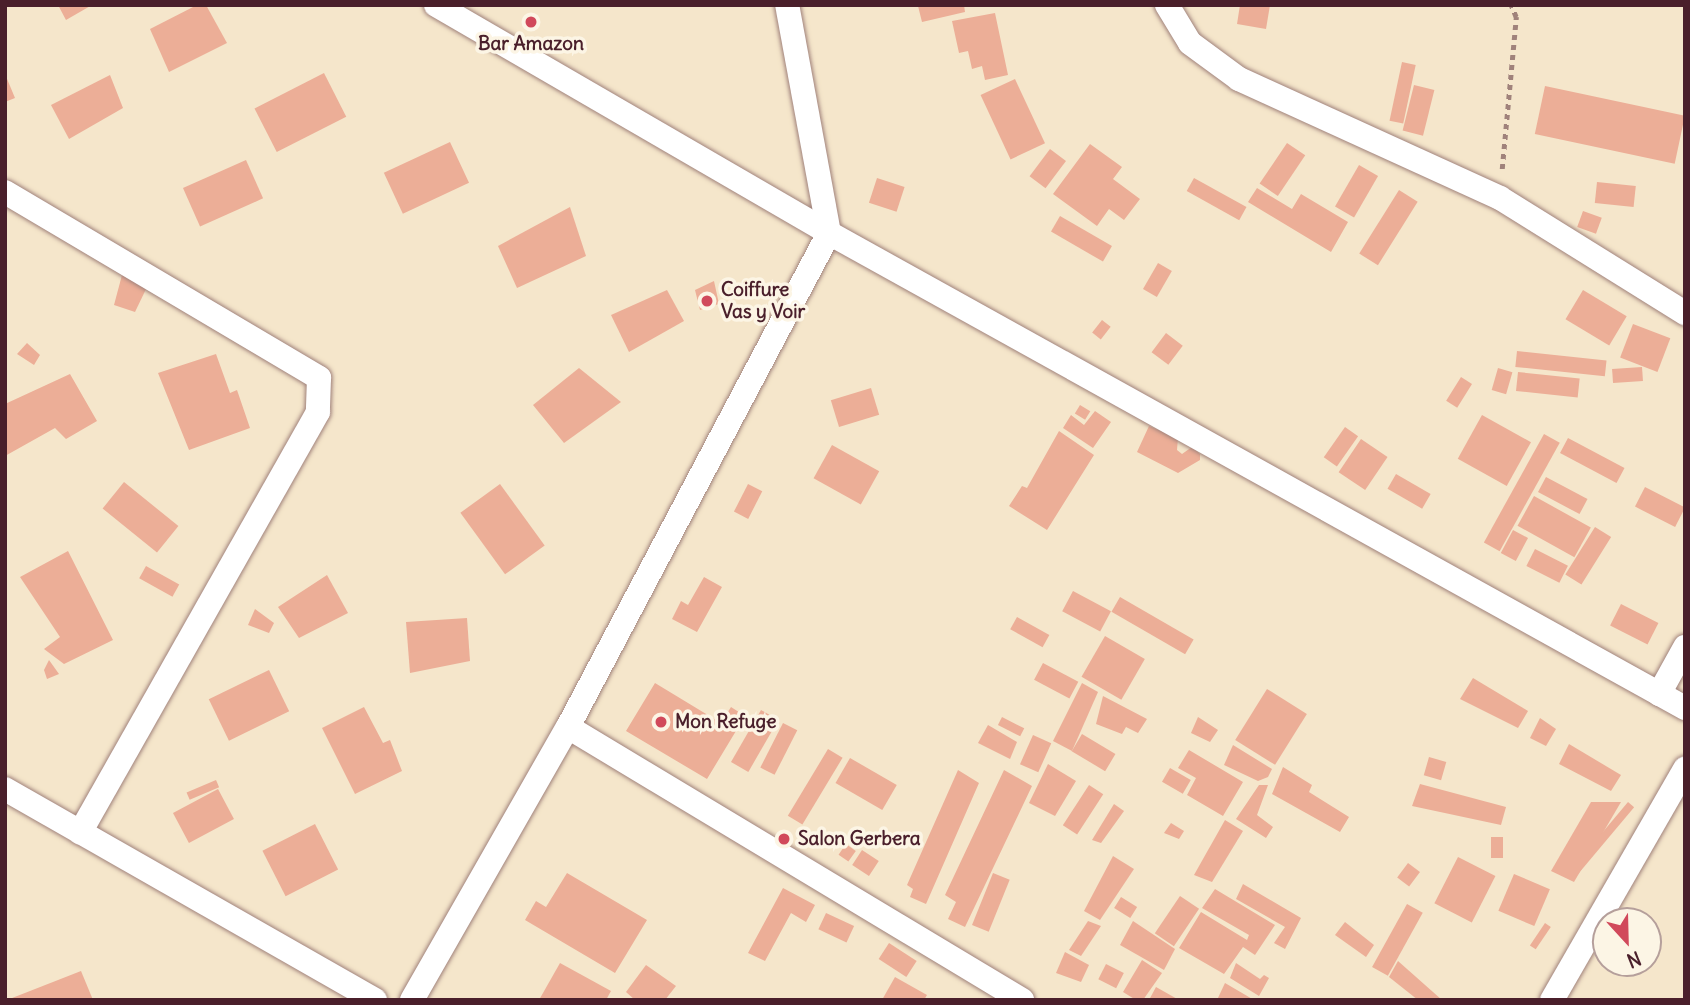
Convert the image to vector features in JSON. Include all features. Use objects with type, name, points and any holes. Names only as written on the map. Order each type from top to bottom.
[{"type":"street","points":[[436,5],[829,233],[1685,708]]},
{"type":"street","points":[[412,1000],[568,727],[829,233],[787,5]]},
{"type":"street","points":[[1167,5],[1190,43],[1239,79],[1500,198],[1685,313]]},
{"type":"street","points":[[5,192],[319,378],[318,412],[80,832]]},
{"type":"street","points":[[1659,694],[1685,648]]},
{"type":"street","points":[[568,727],[1022,1000]]},
{"type":"street","points":[[1552,1000],[1685,769]]},
{"type":"street","points":[[5,789],[375,1000]]},
{"type":"path","points":[[1500,198],[1516,18],[1511,5]]},
{"type":"building","points":[[58,5],[92,5],[66,20]]},
{"type":"building","points":[[197,5],[206,5],[227,43],[169,72],[150,29]]},
{"type":"building","points":[[964,5],[965,12],[922,22],[918,6]]},
{"type":"building","points":[[1240,5],[1270,5],[1266,29],[1237,24]]},
{"type":"building","points":[[995,13],[1008,75],[985,80],[982,66],[972,69],[968,51],[959,53],[952,21]]},
{"type":"building","points":[[1402,62],[1416,65],[1403,124],[1390,121]]},
{"type":"building","points":[[324,73],[346,117],[277,152],[255,108]]},
{"type":"building","points":[[5,74],[15,98],[5,102]]},
{"type":"building","points":[[110,75],[123,108],[69,139],[51,105]]},
{"type":"building","points":[[1015,79],[1045,143],[1011,159],[981,95]]},
{"type":"building","points":[[1414,85],[1434,90],[1423,136],[1403,131]]},
{"type":"building","points":[[1545,86],[1685,116],[1675,164],[1535,134]]},
{"type":"building","points":[[450,142],[469,183],[403,214],[384,173]]},
{"type":"building","points":[[1287,143],[1305,155],[1278,196],[1260,184]]},
{"type":"building","points":[[1090,144],[1122,167],[1113,179],[1140,199],[1124,220],[1109,209],[1097,226],[1053,194]]},
{"type":"building","points":[[1050,149],[1066,161],[1046,188],[1030,176]]},
{"type":"building","points":[[246,160],[263,198],[200,226],[183,188]]},
{"type":"building","points":[[1359,165],[1378,176],[1354,218],[1335,207]]},
{"type":"building","points":[[877,178],[905,187],[897,212],[869,203]]},
{"type":"building","points":[[1194,178],[1246,207],[1239,220],[1187,191]]},
{"type":"building","points":[[1597,182],[1636,186],[1634,207],[1595,203]]},
{"type":"building","points":[[1257,188],[1292,209],[1301,194],[1348,222],[1331,252],[1248,202]]},
{"type":"building","points":[[1399,190],[1418,202],[1378,265],[1359,254]]},
{"type":"building","points":[[570,207],[586,256],[517,288],[498,246]]},
{"type":"building","points":[[1583,211],[1602,218],[1596,234],[1577,227]]},
{"type":"building","points":[[1060,216],[1112,246],[1103,262],[1051,232]]},
{"type":"building","points":[[1158,263],[1172,271],[1157,297],[1143,289]]},
{"type":"building","points":[[122,275],[147,287],[135,312],[114,305]]},
{"type":"building","points":[[714,281],[719,304],[700,310],[695,290]]},
{"type":"building","points":[[667,290],[684,321],[629,352],[611,315]]},
{"type":"building","points":[[1583,290],[1627,316],[1609,345],[1565,319]]},
{"type":"building","points":[[1102,320],[1111,327],[1101,339],[1092,333]]},
{"type":"building","points":[[1633,324],[1670,338],[1657,372],[1620,358]]},
{"type":"building","points":[[1166,333],[1183,346],[1168,365],[1152,352]]},
{"type":"building","points":[[27,343],[40,355],[34,365],[17,354]]},
{"type":"building","points":[[1517,351],[1607,360],[1605,376],[1515,367]]},
{"type":"building","points":[[216,354],[230,393],[237,390],[250,428],[189,450],[158,373]]},
{"type":"building","points":[[1642,367],[1643,381],[1613,383],[1612,369]]},
{"type":"building","points":[[579,368],[621,402],[564,443],[533,405]]},
{"type":"building","points":[[1498,368],[1512,372],[1506,394],[1492,390]]},
{"type":"building","points":[[1518,372],[1580,378],[1578,397],[1516,391]]},
{"type":"building","points":[[70,374],[97,421],[66,439],[55,428],[5,456],[5,404]]},
{"type":"building","points":[[1461,377],[1472,384],[1457,408],[1446,401]]},
{"type":"building","points":[[871,388],[879,415],[839,427],[831,400]]},
{"type":"building","points":[[1080,405],[1090,411],[1085,420],[1075,414]]},
{"type":"building","points":[[1095,411],[1111,422],[1093,448],[1063,428],[1071,415],[1084,425]]},
{"type":"building","points":[[1482,415],[1531,442],[1507,486],[1458,459]]},
{"type":"building","points":[[1149,426],[1178,438],[1177,450],[1182,454],[1192,447],[1200,454],[1200,460],[1178,473],[1137,452]]},
{"type":"building","points":[[1345,427],[1358,436],[1337,466],[1324,457]]},
{"type":"building","points":[[1059,431],[1094,455],[1047,530],[1009,506],[1022,486],[1027,488]]},
{"type":"building","points":[[1544,434],[1560,443],[1500,551],[1484,542]]},
{"type":"building","points":[[1568,438],[1625,468],[1617,483],[1560,453]]},
{"type":"building","points":[[1361,439],[1388,457],[1365,490],[1339,472]]},
{"type":"building","points":[[832,445],[879,471],[861,504],[814,478]]},
{"type":"building","points":[[1396,474],[1431,494],[1422,509],[1388,489]]},
{"type":"building","points":[[1546,477],[1587,499],[1580,514],[1538,492]]},
{"type":"building","points":[[124,482],[178,526],[157,552],[103,508]]},
{"type":"building","points":[[500,484],[545,545],[505,574],[460,513]]},
{"type":"building","points":[[748,484],[762,491],[748,519],[734,512]]},
{"type":"building","points":[[1645,487],[1685,507],[1675,527],[1635,507]]},
{"type":"building","points":[[1534,496],[1591,528],[1574,557],[1518,526]]},
{"type":"building","points":[[1595,527],[1611,537],[1581,585],[1565,574]]},
{"type":"building","points":[[1513,530],[1528,538],[1516,561],[1501,553]]},
{"type":"building","points":[[1535,549],[1568,566],[1559,583],[1526,566]]},
{"type":"building","points":[[68,551],[113,640],[64,664],[44,649],[60,637],[20,577]]},
{"type":"building","points":[[146,566],[179,584],[172,597],[139,578]]},
{"type":"building","points":[[327,575],[348,613],[299,638],[278,607]]},
{"type":"building","points":[[704,577],[722,587],[697,632],[672,619],[681,601],[688,605]]},
{"type":"building","points":[[1073,591],[1111,611],[1100,631],[1062,611]]},
{"type":"building","points":[[1120,597],[1194,640],[1185,654],[1112,612]]},
{"type":"building","points":[[1621,604],[1658,623],[1648,644],[1610,625]]},
{"type":"building","points":[[255,609],[274,623],[269,633],[248,625]]},
{"type":"building","points":[[1017,617],[1049,635],[1043,647],[1010,629]]},
{"type":"building","points":[[467,618],[470,661],[410,673],[406,622]]},
{"type":"building","points":[[1105,636],[1145,659],[1121,700],[1082,677]]},
{"type":"building","points":[[49,660],[59,674],[47,679],[44,670]]},
{"type":"building","points":[[1043,663],[1078,682],[1069,699],[1034,680]]},
{"type":"building","points":[[269,670],[289,711],[229,741],[209,699]]},
{"type":"building","points":[[1473,678],[1528,711],[1518,728],[1460,699]]},
{"type":"building","points":[[655,683],[721,723],[731,707],[745,716],[707,779],[626,731]]},
{"type":"building","points":[[1082,683],[1098,692],[1072,751],[1053,741]]},
{"type":"building","points":[[1267,689],[1307,714],[1275,765],[1235,740]]},
{"type":"building","points":[[1103,696],[1147,719],[1138,733],[1126,727],[1122,734],[1096,724]]},
{"type":"building","points":[[364,707],[383,743],[390,740],[402,771],[355,794],[322,728]]},
{"type":"building","points":[[761,710],[778,720],[748,772],[731,762]]},
{"type":"building","points":[[1002,717],[1024,728],[1020,736],[998,725]]},
{"type":"building","points":[[1198,717],[1218,730],[1210,742],[1191,733]]},
{"type":"building","points":[[1540,718],[1556,729],[1546,746],[1530,738]]},
{"type":"building","points":[[783,723],[797,730],[775,775],[760,768]]},
{"type":"building","points":[[988,725],[1017,742],[1010,759],[978,743]]},
{"type":"building","points":[[1082,734],[1115,754],[1105,771],[1072,751]]},
{"type":"building","points":[[1033,735],[1051,743],[1038,772],[1020,764]]},
{"type":"building","points":[[1569,744],[1621,775],[1611,791],[1559,764]]},
{"type":"building","points":[[1233,745],[1272,769],[1268,777],[1258,781],[1224,765]]},
{"type":"building","points":[[828,749],[843,758],[802,825],[788,816]]},
{"type":"building","points":[[1189,750],[1243,782],[1223,816],[1187,795],[1196,778],[1178,768]]},
{"type":"building","points":[[1429,757],[1446,762],[1441,780],[1424,775]]},
{"type":"building","points":[[850,758],[897,785],[882,810],[836,783]]},
{"type":"building","points":[[1048,764],[1076,781],[1055,816],[1029,803]]},
{"type":"building","points":[[1283,767],[1312,785],[1309,792],[1349,817],[1340,832],[1272,794]]},
{"type":"building","points":[[1170,768],[1191,780],[1183,794],[1162,782]]},
{"type":"building","points":[[958,770],[979,783],[926,904],[910,897],[913,889],[907,885]]},
{"type":"building","points":[[1004,770],[1032,786],[965,927],[948,919],[956,902],[945,895]]},
{"type":"building","points":[[216,780],[219,787],[190,800],[187,793]]},
{"type":"building","points":[[1420,784],[1506,807],[1501,825],[1412,806]]},
{"type":"building","points":[[1089,785],[1103,794],[1077,835],[1063,825]]},
{"type":"building","points":[[1259,785],[1268,785],[1257,815],[1273,827],[1266,838],[1236,819]]},
{"type":"building","points":[[218,789],[234,819],[189,843],[173,813]]},
{"type":"building","points":[[1591,802],[1621,802],[1574,882],[1551,871]]},
{"type":"building","points":[[1628,802],[1634,807],[1572,881],[1566,876]]},
{"type":"building","points":[[1114,804],[1124,811],[1101,843],[1092,840]]},
{"type":"building","points":[[1225,820],[1243,831],[1212,882],[1194,875]]},
{"type":"building","points":[[1171,823],[1184,831],[1179,839],[1164,833]]},
{"type":"building","points":[[315,824],[338,869],[286,896],[262,851]]},
{"type":"building","points":[[1491,837],[1503,837],[1503,858],[1491,858]]},
{"type":"building","points":[[846,844],[856,851],[848,862],[839,855]]},
{"type":"building","points":[[862,850],[879,861],[869,876],[852,865]]},
{"type":"building","points":[[1113,856],[1134,869],[1100,920],[1084,911]]},
{"type":"building","points":[[1458,857],[1495,876],[1472,922],[1434,903]]},
{"type":"building","points":[[1408,863],[1420,872],[1409,886],[1397,877]]},
{"type":"building","points":[[567,873],[647,920],[615,973],[525,920],[536,901],[546,907]]},
{"type":"building","points":[[993,873],[1010,880],[989,932],[972,925]]},
{"type":"building","points":[[1514,874],[1550,889],[1534,926],[1498,911]]},
{"type":"building","points":[[1243,884],[1301,918],[1285,949],[1274,943],[1285,927],[1236,899]]},
{"type":"building","points":[[783,888],[815,905],[806,922],[791,913],[765,961],[748,953]]},
{"type":"building","points":[[1215,889],[1275,925],[1255,955],[1243,947],[1224,974],[1179,948],[1201,912],[1247,940],[1249,935],[1202,908]]},
{"type":"building","points":[[1180,896],[1199,909],[1174,946],[1155,933]]},
{"type":"building","points":[[1121,897],[1137,907],[1130,918],[1114,908]]},
{"type":"building","points":[[1407,904],[1423,913],[1388,976],[1372,967]]},
{"type":"building","points":[[826,913],[854,926],[846,942],[818,929]]},
{"type":"building","points":[[1088,921],[1101,926],[1081,956],[1069,950]]},
{"type":"building","points":[[1133,921],[1175,949],[1164,970],[1120,945]]},
{"type":"building","points":[[1345,922],[1374,945],[1366,957],[1335,935]]},
{"type":"building","points":[[1545,923],[1551,927],[1536,949],[1530,945]]},
{"type":"building","points":[[889,943],[917,961],[906,977],[879,959]]},
{"type":"building","points":[[1065,952],[1089,965],[1081,982],[1056,973]]},
{"type":"building","points":[[1142,960],[1162,973],[1143,1000],[1136,1000],[1123,992]]},
{"type":"building","points":[[1398,961],[1442,1000],[1418,1000],[1389,977]]},
{"type":"building","points":[[560,963],[611,991],[606,1000],[539,1000]]},
{"type":"building","points":[[1236,963],[1260,979],[1264,975],[1269,978],[1259,996],[1230,978]]},
{"type":"building","points":[[1106,964],[1124,973],[1116,988],[1098,979]]},
{"type":"building","points":[[646,965],[676,986],[665,1000],[635,1000],[626,992]]},
{"type":"building","points":[[81,971],[93,1000],[7,1000]]},
{"type":"building","points":[[895,977],[927,995],[924,1000],[882,1000]]},
{"type":"building","points":[[1225,983],[1254,1000],[1217,1000]]},
{"type":"building","points":[[1156,987],[1179,1000],[1149,1000]]},
{"type":"place","name":"Bar Amazon","points":[[531,22]]},
{"type":"place","name":"Coiffure Vas y Voir","points":[[707,301]]},
{"type":"place","name":"Mon Refuge","points":[[661,722]]},
{"type":"place","name":"Salon Gerbera","points":[[784,839]]}]
